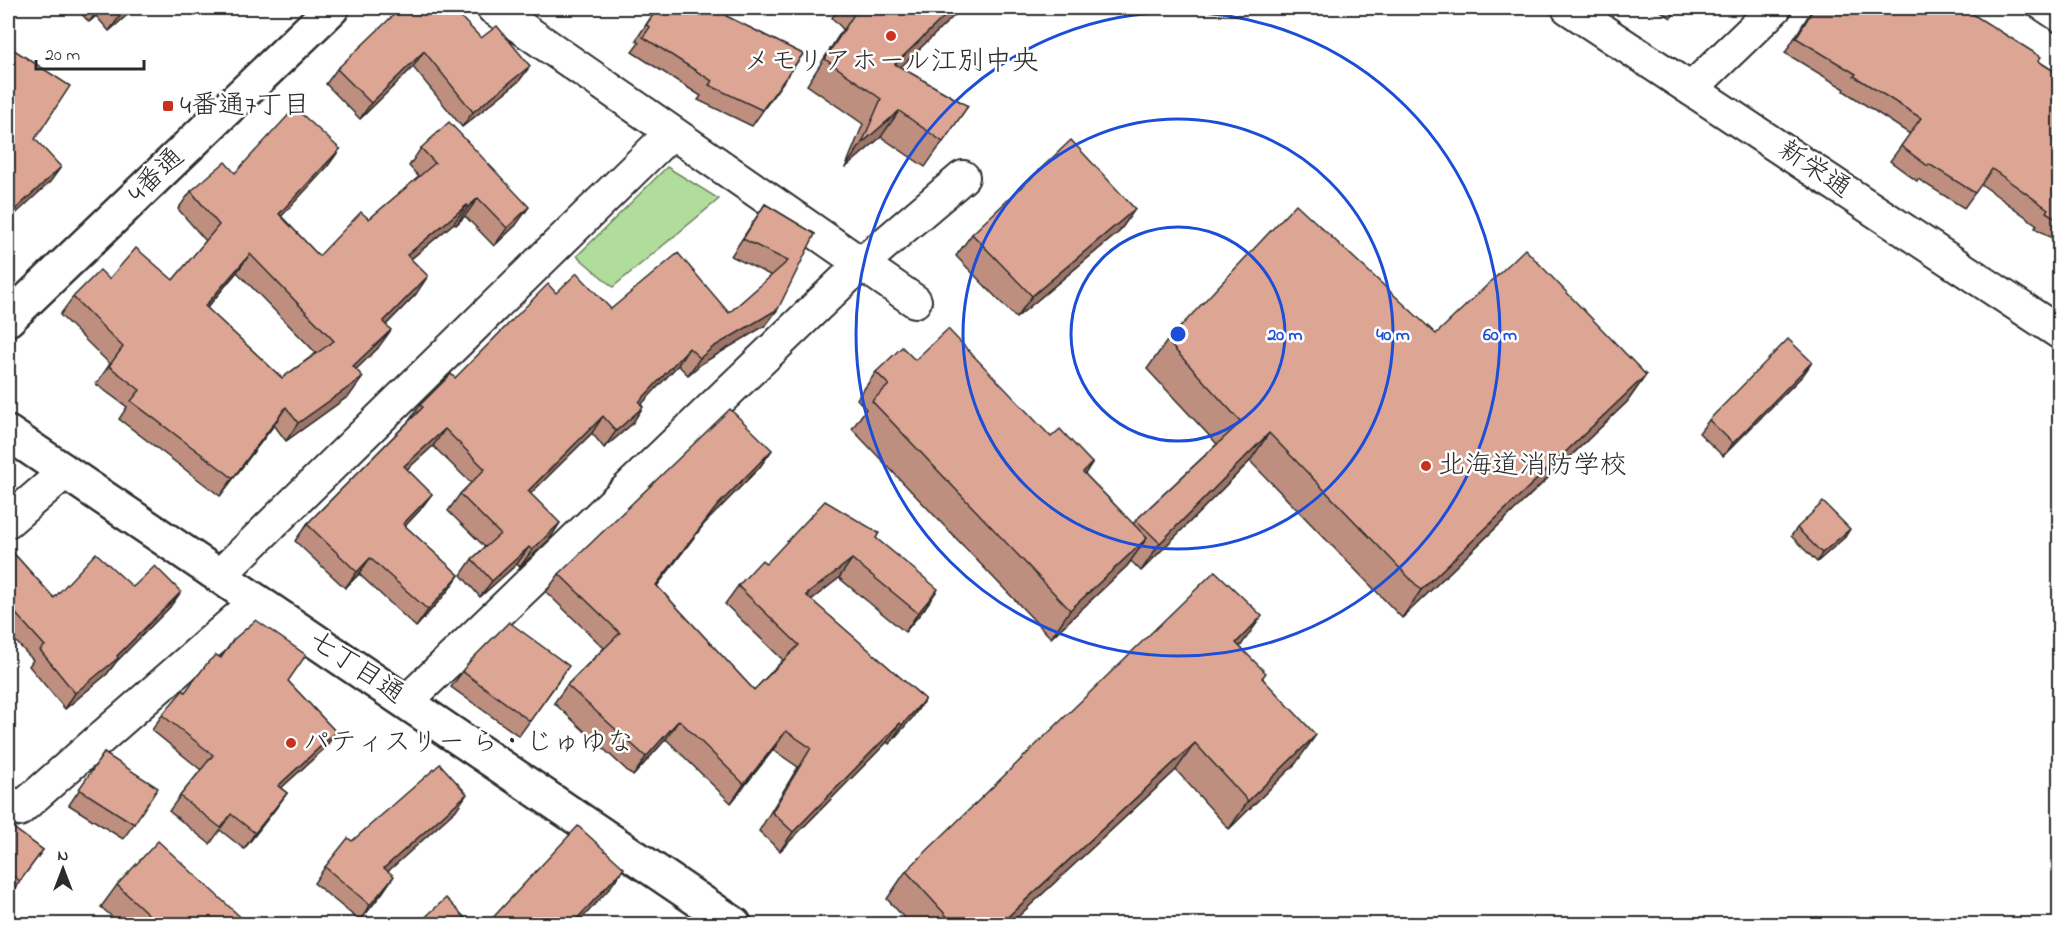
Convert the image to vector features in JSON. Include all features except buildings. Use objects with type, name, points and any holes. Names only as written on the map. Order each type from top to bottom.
[{"type":"street","name":"4番通","points":[[8,319],[332,8]]},
{"type":"street","points":[[494,8],[915,302]]},
{"type":"street","name":"新栄通","points":[[1568,8],[2060,333]]},
{"type":"street","points":[[1691,88],[1775,8]]},
{"type":"street","points":[[1987,8],[2060,56]]},
{"type":"street","points":[[219,576],[671,133]]},
{"type":"street","points":[[406,702],[861,264],[963,177]]},
{"type":"street","name":"七丁目通","points":[[8,433],[735,924]]},
{"type":"street","points":[[8,521],[65,472]]},
{"type":"street","points":[[8,802],[19,810],[257,602]]},
{"type":"green space","points":[[667,167],[719,199],[613,287],[577,256]]},
{"type":"place","name":"メモリアホール江別中央","points":[[891,36]]},
{"type":"place","name":"4番通7丁目","points":[[168,106]]},
{"type":"place","name":"北海道消防学校","points":[[1426,466]]},
{"type":"place","name":"パティスリー ら・じゅゆな","points":[[291,743]]}]
